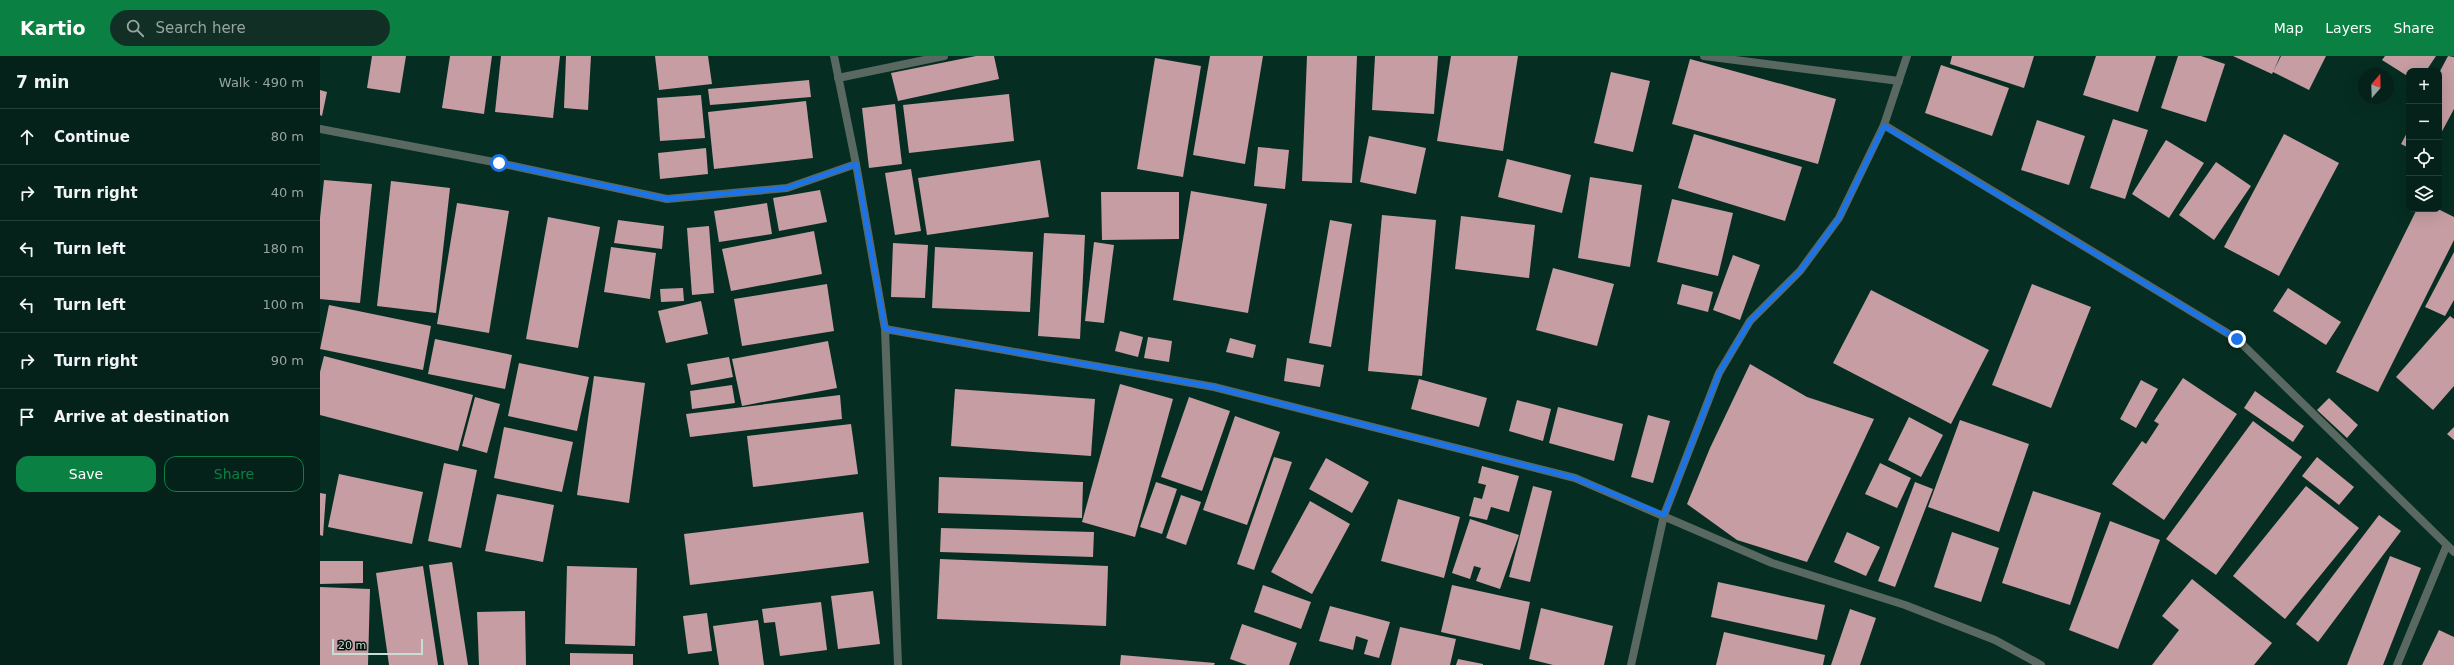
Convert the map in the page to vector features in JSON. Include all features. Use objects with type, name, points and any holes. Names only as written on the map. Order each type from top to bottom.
[{"type":"street","points":[[834,56],[856,164],[885,329],[898,665]]},
{"type":"street","points":[[838,78],[944,56]]},
{"type":"street","points":[[1704,56],[1899,81]]},
{"type":"street","points":[[1631,665],[1664,515],[1719,373],[1750,321],[1800,271],[1839,218],[1884,126],[1907,56]]},
{"type":"street","points":[[1884,126],[2237,339],[2446,547],[2454,552]]},
{"type":"street","points":[[320,129],[499,163],[667,199],[787,188],[856,164]]},
{"type":"street","points":[[885,329],[1214,387],[1575,478],[1664,515],[1772,563],[1905,605],[1995,640],[2041,665]]},
{"type":"street","points":[[2397,665],[2446,547]]},
{"type":"building","points":[[372,56],[406,56],[400,93],[367,88]]},
{"type":"building","points":[[450,56],[492,56],[484,114],[442,108]]},
{"type":"building","points":[[501,56],[560,56],[553,118],[495,112]]},
{"type":"building","points":[[566,56],[591,56],[588,110],[564,108]]},
{"type":"building","points":[[655,56],[708,56],[712,84],[659,90]]},
{"type":"building","points":[[976,56],[994,56],[999,79],[898,101],[891,73]]},
{"type":"building","points":[[1210,56],[1263,56],[1245,164],[1193,155]]},
{"type":"building","points":[[1307,56],[1357,56],[1352,183],[1302,181]]},
{"type":"building","points":[[1375,56],[1438,56],[1434,114],[1372,110]]},
{"type":"building","points":[[1451,56],[1518,56],[1503,151],[1437,141]]},
{"type":"building","points":[[1952,56],[2034,56],[2024,88],[1950,64]]},
{"type":"building","points":[[2096,56],[2156,56],[2138,112],[2083,95]]},
{"type":"building","points":[[2178,56],[2201,56],[2225,64],[2206,122],[2161,108]]},
{"type":"building","points":[[2233,56],[2280,56],[2274,70],[2281,56],[2326,56],[2309,90],[2273,72],[2272,74]]},
{"type":"building","points":[[2385,56],[2436,56],[2428,68],[2406,68],[2406,75],[2382,60]]},
{"type":"building","points":[[2448,56],[2454,57],[2454,109],[2442,131],[2442,68]]},
{"type":"building","points":[[1155,58],[1201,66],[1183,177],[1137,169]]},
{"type":"building","points":[[1690,59],[1836,99],[1818,164],[1672,124]]},
{"type":"building","points":[[1941,65],[2009,88],[1992,136],[1925,113]]},
{"type":"building","points":[[1611,72],[1650,81],[1633,152],[1594,143]]},
{"type":"building","points":[[809,80],[811,97],[710,105],[708,89]]},
{"type":"building","points":[[320,90],[327,92],[322,116],[320,115]]},
{"type":"building","points":[[1009,94],[1014,141],[909,153],[903,105]]},
{"type":"building","points":[[701,95],[705,138],[660,141],[657,98]]},
{"type":"building","points":[[806,101],[813,158],[714,169],[708,112]]},
{"type":"building","points":[[895,104],[902,164],[869,168],[862,108]]},
{"type":"building","points":[[2113,119],[2148,130],[2125,199],[2090,188]]},
{"type":"building","points":[[2037,120],[2085,136],[2069,185],[2021,170]]},
{"type":"building","points":[[1694,134],[1802,167],[1785,221],[1678,188]]},
{"type":"building","points":[[2284,134],[2339,163],[2279,276],[2224,247]]},
{"type":"building","points":[[2406,135],[2406,146],[2401,144]]},
{"type":"building","points":[[1369,136],[1426,148],[1416,194],[1360,182]]},
{"type":"building","points":[[2166,140],[2204,163],[2169,218],[2132,194]]},
{"type":"building","points":[[1258,147],[1289,150],[1285,189],[1254,186]]},
{"type":"building","points":[[706,148],[708,174],[660,179],[658,153]]},
{"type":"building","points":[[1507,159],[1571,175],[1562,213],[1498,197]]},
{"type":"building","points":[[1040,160],[1049,217],[927,235],[918,178]]},
{"type":"building","points":[[2216,162],[2251,186],[2214,240],[2179,215]]},
{"type":"building","points":[[911,169],[921,231],[895,235],[885,173]]},
{"type":"building","points":[[1590,177],[1642,185],[1630,267],[1578,258]]},
{"type":"building","points":[[324,180],[372,184],[360,303],[320,299],[320,218]]},
{"type":"building","points":[[391,181],[450,188],[436,313],[377,306]]},
{"type":"building","points":[[820,190],[827,222],[779,231],[773,198]]},
{"type":"building","points":[[1191,191],[1267,204],[1248,313],[1173,300]]},
{"type":"building","points":[[1101,192],[1179,192],[1179,239],[1102,240]]},
{"type":"building","points":[[1672,199],[1733,213],[1718,276],[1657,262]]},
{"type":"building","points":[[457,203],[509,211],[489,333],[437,324]]},
{"type":"building","points":[[767,203],[772,234],[719,242],[714,211]]},
{"type":"building","points":[[2442,211],[2454,217],[2454,240],[2378,392],[2336,372],[2416,212]]},
{"type":"building","points":[[1382,215],[1436,220],[1422,376],[1368,371]]},
{"type":"building","points":[[1461,216],[1535,225],[1529,278],[1455,269]]},
{"type":"building","points":[[548,217],[600,227],[578,348],[526,339]]},
{"type":"building","points":[[618,220],[664,226],[662,249],[614,243]]},
{"type":"building","points":[[1330,220],[1352,224],[1331,347],[1309,343]]},
{"type":"building","points":[[709,226],[714,293],[692,295],[687,228]]},
{"type":"building","points":[[814,231],[822,274],[731,291],[722,249]]},
{"type":"building","points":[[1044,233],[1085,235],[1080,339],[1038,336]]},
{"type":"building","points":[[1094,242],[1114,245],[1104,323],[1085,321]]},
{"type":"building","points":[[893,243],[928,245],[925,298],[891,297]]},
{"type":"building","points":[[611,247],[656,253],[650,299],[604,292]]},
{"type":"building","points":[[935,247],[1033,252],[1030,312],[932,308]]},
{"type":"building","points":[[2454,252],[2454,300],[2445,316],[2425,307]]},
{"type":"building","points":[[1733,255],[1760,265],[1740,320],[1713,310]]},
{"type":"building","points":[[1553,268],[1614,284],[1597,346],[1536,330]]},
{"type":"building","points":[[827,284],[834,331],[742,346],[734,299]]},
{"type":"building","points":[[1682,284],[1713,292],[1708,312],[1677,304]]},
{"type":"building","points":[[2032,284],[2091,307],[2051,408],[1992,385]]},
{"type":"building","points":[[683,288],[684,301],[661,302],[660,289]]},
{"type":"building","points":[[2288,288],[2341,322],[2326,345],[2273,311]]},
{"type":"building","points":[[1871,290],[1989,350],[1951,424],[1833,363]]},
{"type":"building","points":[[701,301],[708,334],[666,343],[658,311]]},
{"type":"building","points":[[329,305],[431,326],[423,370],[320,349]]},
{"type":"building","points":[[2450,316],[2454,319],[2454,386],[2433,410],[2396,377]]},
{"type":"building","points":[[1120,331],[1143,337],[1138,357],[1115,351]]},
{"type":"building","points":[[1148,337],[1172,341],[1169,362],[1144,358]]},
{"type":"building","points":[[1230,338],[1256,345],[1253,358],[1226,352]]},
{"type":"building","points":[[435,339],[512,355],[505,389],[428,374]]},
{"type":"building","points":[[828,341],[837,388],[742,406],[732,359]]},
{"type":"building","points":[[324,356],[473,395],[458,451],[320,415],[320,372]]},
{"type":"building","points":[[729,357],[733,377],[691,385],[687,364]]},
{"type":"building","points":[[1287,358],[1324,365],[1320,387],[1284,381]]},
{"type":"building","points":[[519,363],[589,377],[577,431],[508,416]]},
{"type":"building","points":[[1750,364],[1807,397],[1874,419],[1807,562],[1737,540],[1687,504],[1710,448]]},
{"type":"building","points":[[594,376],[645,383],[629,503],[577,495]]},
{"type":"building","points":[[2183,378],[2237,414],[2164,520],[2112,484],[2142,441],[2146,444],[2159,424],[2154,421]]},
{"type":"building","points":[[1419,379],[1487,398],[1479,427],[1411,409]]},
{"type":"building","points":[[2141,380],[2158,389],[2136,428],[2120,419]]},
{"type":"building","points":[[1120,384],[1173,399],[1135,537],[1082,522]]},
{"type":"building","points":[[732,385],[735,403],[692,409],[690,391]]},
{"type":"building","points":[[955,389],[1095,399],[1091,456],[951,446]]},
{"type":"building","points":[[2255,391],[2304,426],[2293,442],[2244,408]]},
{"type":"building","points":[[840,395],[842,419],[690,437],[686,414]]},
{"type":"building","points":[[475,397],[500,404],[487,453],[462,446]]},
{"type":"building","points":[[1189,397],[1230,411],[1202,491],[1161,477]]},
{"type":"building","points":[[2329,398],[2358,425],[2347,438],[2317,410]]},
{"type":"building","points":[[1517,400],[1551,409],[1543,441],[1509,431]]},
{"type":"building","points":[[1558,407],[1623,424],[1614,461],[1549,443]]},
{"type":"building","points":[[1648,415],[1670,421],[1653,483],[1631,477]]},
{"type":"building","points":[[1235,416],[1280,432],[1247,525],[1203,510]]},
{"type":"building","points":[[1909,417],[1943,435],[1921,477],[1888,460]]},
{"type":"building","points":[[1960,420],[2029,444],[1999,532],[1928,507]]},
{"type":"building","points":[[2253,421],[2302,457],[2216,575],[2166,539]]},
{"type":"building","points":[[851,424],[858,474],[753,487],[747,436]]},
{"type":"building","points":[[504,427],[573,442],[562,492],[494,478]]},
{"type":"building","points":[[2454,427],[2454,440],[2447,434]]},
{"type":"building","points":[[1274,457],[1292,462],[1254,570],[1237,564]]},
{"type":"building","points":[[2317,457],[2354,487],[2339,505],[2302,476]]},
{"type":"building","points":[[1326,458],[1369,482],[1352,513],[1309,489]]},
{"type":"building","points":[[444,463],[477,470],[461,548],[428,541]]},
{"type":"building","points":[[1880,463],[1911,478],[1897,508],[1865,494]]},
{"type":"building","points":[[1482,466],[1519,476],[1509,512],[1491,507],[1487,520],[1469,516],[1474,497],[1482,499],[1486,485],[1478,483]]},
{"type":"building","points":[[339,474],[423,492],[412,544],[328,527]]},
{"type":"building","points":[[939,477],[1083,482],[1082,518],[938,513]]},
{"type":"building","points":[[1156,482],[1177,489],[1162,534],[1140,527]]},
{"type":"building","points":[[1915,482],[1933,489],[1895,587],[1878,581]]},
{"type":"building","points":[[1533,486],[1552,491],[1530,582],[1509,577]]},
{"type":"building","points":[[2306,486],[2359,528],[2285,619],[2233,576]]},
{"type":"building","points":[[2033,491],[2101,513],[2070,605],[2002,583]]},
{"type":"building","points":[[320,493],[326,494],[323,536],[320,535]]},
{"type":"building","points":[[497,494],[554,505],[543,562],[485,551]]},
{"type":"building","points":[[1181,495],[1201,502],[1186,545],[1166,538]]},
{"type":"building","points":[[1398,499],[1460,517],[1444,578],[1381,561]]},
{"type":"building","points":[[1310,501],[1350,524],[1312,594],[1271,572]]},
{"type":"building","points":[[863,512],[869,563],[690,585],[684,534]]},
{"type":"building","points":[[2379,515],[2401,531],[2318,642],[2296,624]]},
{"type":"building","points":[[1470,519],[1519,535],[1500,589],[1476,581],[1481,568],[1474,566],[1470,579],[1452,573]]},
{"type":"building","points":[[2110,521],[2160,540],[2118,649],[2069,630]]},
{"type":"building","points":[[941,528],[1094,532],[1093,557],[940,552]]},
{"type":"building","points":[[1847,532],[1880,547],[1866,576],[1834,562]]},
{"type":"building","points":[[1952,532],[1999,548],[1981,602],[1934,587]]},
{"type":"building","points":[[2390,556],[2421,568],[2383,665],[2347,665]]},
{"type":"building","points":[[940,559],[1108,566],[1106,626],[937,619]]},
{"type":"building","points":[[320,561],[363,561],[363,583],[320,584]]},
{"type":"building","points":[[452,562],[468,665],[444,665],[429,565]]},
{"type":"building","points":[[423,566],[438,665],[389,665],[376,573]]},
{"type":"building","points":[[567,566],[637,568],[635,646],[565,644]]},
{"type":"building","points":[[2192,579],[2272,643],[2254,665],[2152,665],[2179,630],[2162,616]]},
{"type":"building","points":[[1718,582],[1825,605],[1817,640],[1711,617]]},
{"type":"building","points":[[1263,585],[1311,602],[1301,629],[1254,612]]},
{"type":"building","points":[[1452,585],[1530,602],[1520,650],[1441,632]]},
{"type":"building","points":[[320,587],[370,589],[368,665],[320,665]]},
{"type":"building","points":[[873,591],[880,644],[838,649],[831,596]]},
{"type":"building","points":[[821,602],[827,650],[780,656],[775,622],[764,623],[762,609]]},
{"type":"building","points":[[1330,606],[1390,622],[1379,658],[1364,654],[1368,640],[1356,636],[1353,650],[1319,641]]},
{"type":"building","points":[[1541,608],[1613,626],[1604,665],[1553,665],[1529,659]]},
{"type":"building","points":[[1850,609],[1876,618],[1860,665],[1831,665]]},
{"type":"building","points":[[525,611],[526,665],[479,665],[477,612]]},
{"type":"building","points":[[707,613],[712,651],[688,654],[683,616]]},
{"type":"building","points":[[758,620],[764,665],[719,665],[713,626]]},
{"type":"building","points":[[1242,624],[1297,643],[1289,665],[1247,665],[1230,659]]},
{"type":"building","points":[[1400,627],[1456,639],[1450,665],[1391,665]]},
{"type":"building","points":[[2439,630],[2454,637],[2454,665],[2422,665]]},
{"type":"building","points":[[1724,632],[1825,655],[1823,665],[1716,665]]},
{"type":"building","points":[[570,653],[633,654],[633,665],[570,665]]},
{"type":"building","points":[[1121,655],[1215,663],[1214,665],[1120,665]]},
{"type":"building","points":[[1458,659],[1483,664],[1483,665],[1456,665]]},
{"type":"route","points":[[499,163],[667,199],[787,188],[856,164],[885,329],[1214,387],[1575,478],[1664,515],[1719,373],[1750,321],[1800,271],[1839,218],[1884,126],[2237,339]]}]
